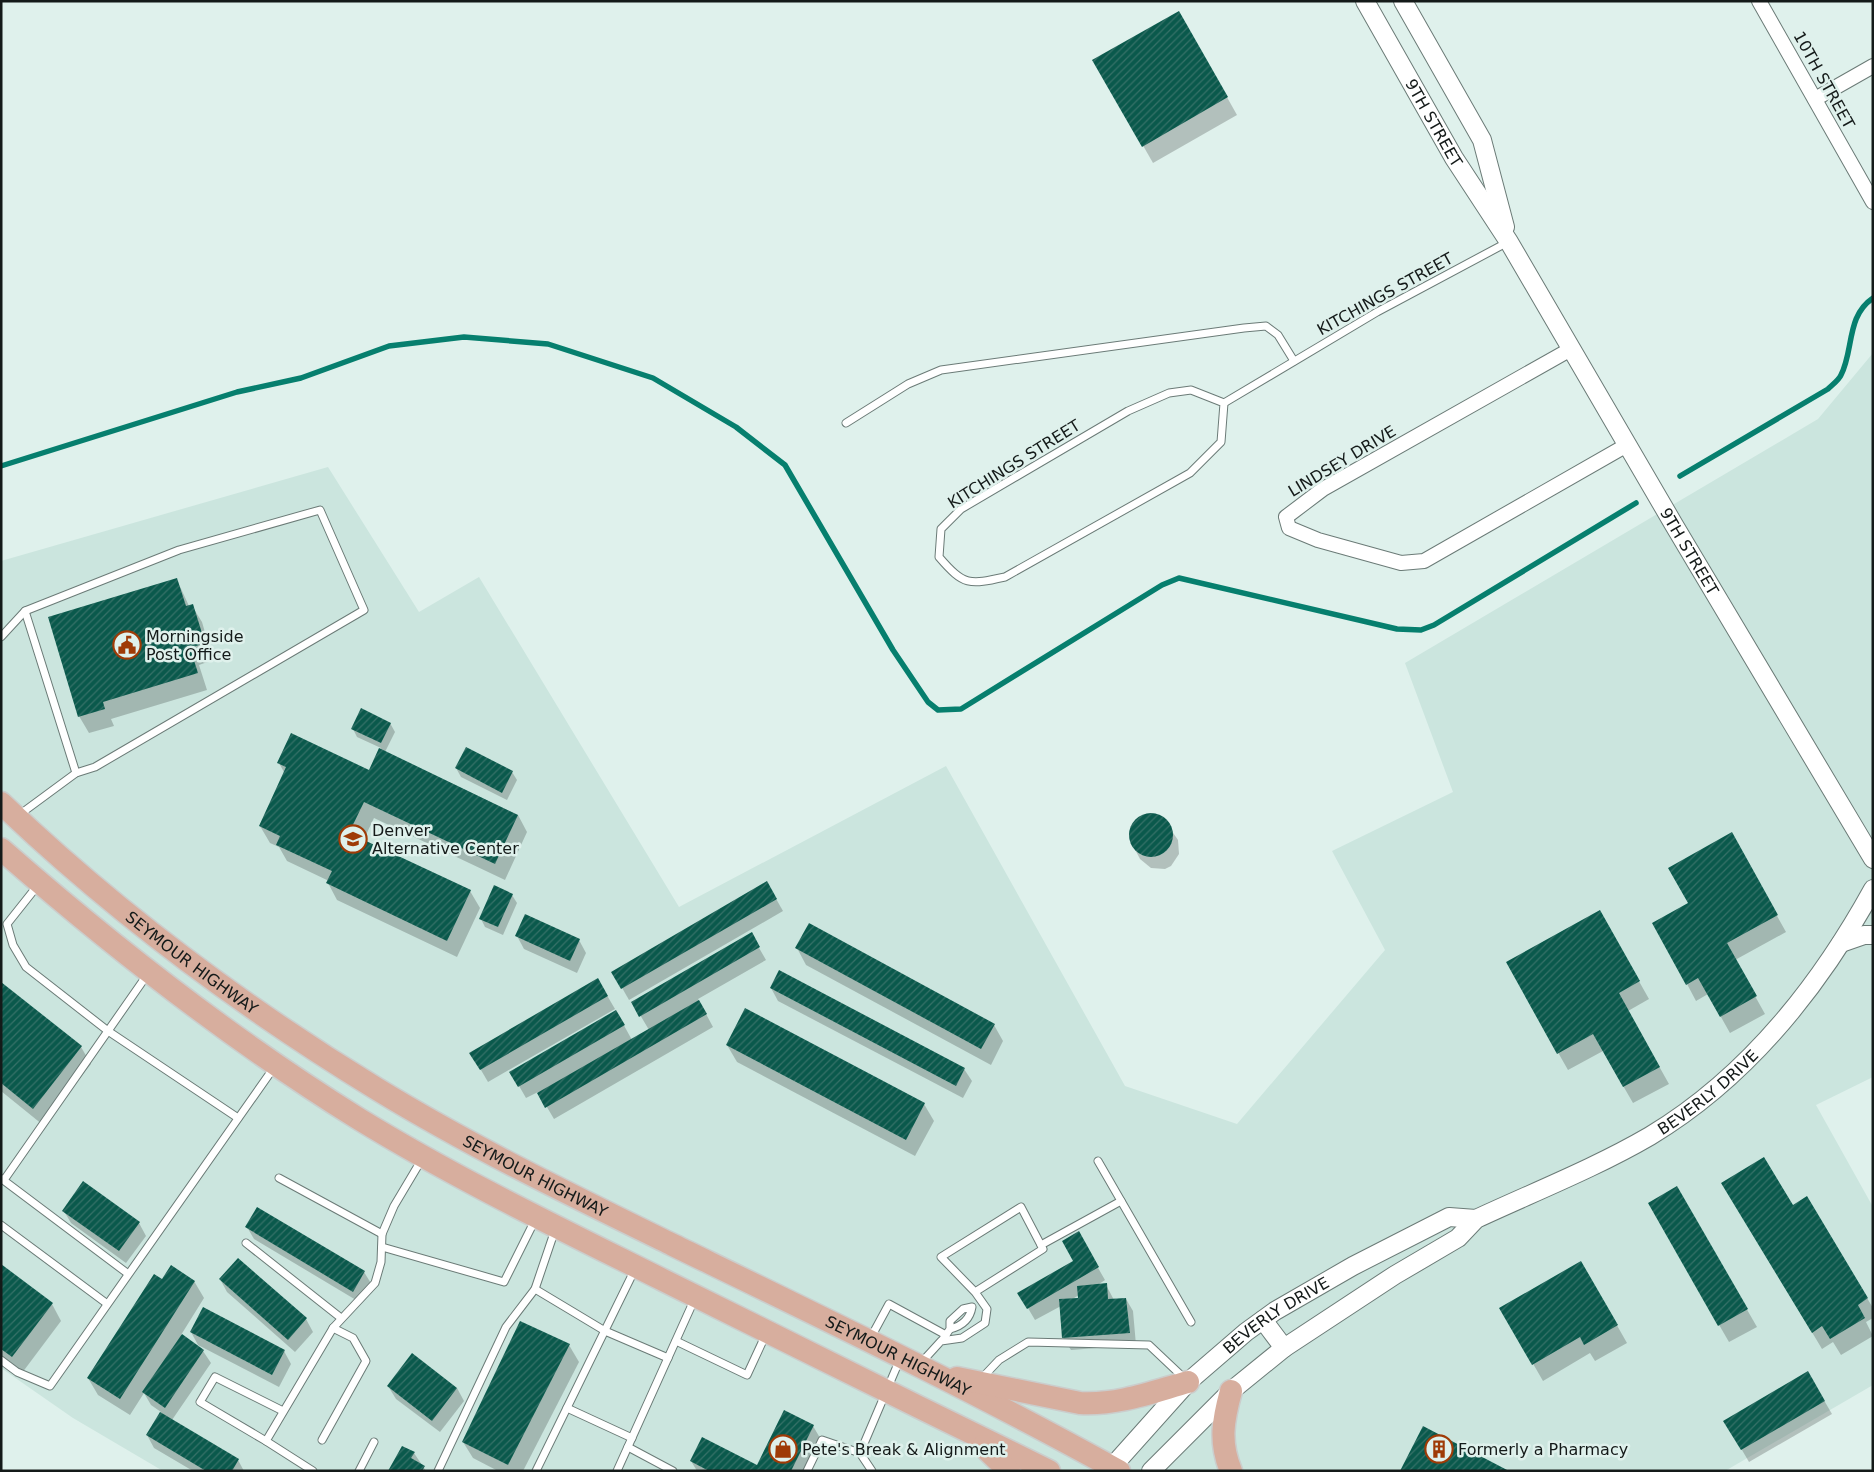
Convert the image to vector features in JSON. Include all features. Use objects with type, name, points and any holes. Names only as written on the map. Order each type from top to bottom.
[{"type":"main road","name":"SEYMOUR HIGHWAY","points":[[6,816],[202,971],[279,1026],[358,1077],[470,1142],[608,1213],[917,1365],[1113,1469]]},
{"type":"main road","name":"SEYMOUR HIGHWAY","points":[[1,849],[39,883],[149,973],[276,1064],[423,1157],[595,1246],[1049,1471]]},
{"type":"main road","points":[[113,945],[131,916]]},
{"type":"main road","points":[[340,1106],[358,1077]]},
{"type":"main road","points":[[595,1246],[608,1213]]},
{"type":"main road","points":[[917,1365],[978,1382],[1080,1404],[1097,1404],[1130,1399],[1188,1382]]},
{"type":"main road","points":[[1231,1391],[1222,1435],[1224,1450],[1231,1471]]},
{"type":"main road","points":[[966,1430],[1009,1471]]},
{"type":"street","name":"9TH STREET","points":[[1365,1],[1454,158],[1508,242],[1873,858]]},
{"type":"street","name":"9TH STREET","points":[[1403,1],[1482,140],[1508,242]]},
{"type":"street","name":"10TH STREET","points":[[1759,1],[1873,202]]},
{"type":"street","points":[[1815,99],[1873,66]]},
{"type":"street","name":"LINDSEY DRIVE","points":[[1571,349],[1323,489],[1286,517],[1289,528],[1318,540],[1401,563],[1424,561],[1627,445]]},
{"type":"street","name":"BEVERLY DRIVE","points":[[1151,1471],[1231,1391],[1284,1348],[1395,1275],[1458,1238],[1476,1219],[1613,1156],[1650,1136],[1697,1104],[1738,1070],[1798,1005],[1842,943],[1873,889]]},
{"type":"street","points":[[1842,943],[1864,935],[1873,935]]},
{"type":"street","name":"BEVERLY DRIVE","points":[[1113,1469],[1188,1382],[1217,1356],[1263,1320],[1353,1266],[1449,1217],[1476,1219]]},
{"type":"street","points":[[1263,1320],[1284,1348]]},
{"type":"lane","name":"KITCHINGS STREET","points":[[1224,402],[1377,312],[1508,242]]},
{"type":"lane","points":[[846,423],[908,384],[941,370],[1244,328],[1266,326],[1278,335],[1294,361]]},
{"type":"lane","name":"KITCHINGS STREET","points":[[1191,390],[1224,402],[1221,442],[1190,472],[1006,577],[979,583],[957,578],[939,557],[941,529],[961,509],[1128,411],[1169,392],[1191,390]]},
{"type":"lane","points":[[1,637],[25,611],[178,550],[320,510],[364,610],[95,767],[76,773],[6,816]]},
{"type":"lane","points":[[25,611],[76,773]]},
{"type":"lane","points":[[39,883],[7,924],[13,945],[26,967],[108,1031],[238,1118]]},
{"type":"lane","points":[[127,1273],[3,1179],[149,973]]},
{"type":"lane","points":[[1,1360],[17,1372],[50,1386],[127,1273],[276,1064]]},
{"type":"lane","points":[[266,1441],[333,1328],[375,1282],[382,1247],[382,1234],[394,1206],[423,1157]]},
{"type":"lane","points":[[1098,1161],[1191,1322]]},
{"type":"lane","points":[[279,1178],[382,1234]]},
{"type":"lane","points":[[1041,1245],[1121,1201]]},
{"type":"lane","points":[[869,1341],[889,1304],[946,1335],[962,1338],[986,1323],[987,1309],[981,1300],[941,1257],[1021,1207],[1043,1249],[975,1292]]},
{"type":"lane","points":[[382,1247],[504,1282],[537,1216]]},
{"type":"lane","points":[[1,1225],[106,1303]]},
{"type":"lane","points":[[438,1471],[506,1327],[535,1288],[557,1226]]},
{"type":"lane","points":[[246,1243],[341,1318]]},
{"type":"lane","points":[[536,1471],[606,1331],[636,1266]]},
{"type":"lane","points":[[535,1288],[606,1331],[668,1358]]},
{"type":"lane","points":[[617,1471],[696,1296]]},
{"type":"lane","points":[[860,1453],[887,1391],[917,1365],[946,1335],[970,1316],[972,1307],[981,1300]]},
{"type":"lane","points":[[322,1440],[366,1361],[353,1338],[333,1328]]},
{"type":"lane","points":[[676,1341],[747,1376],[767,1332]]},
{"type":"lane","points":[[978,1382],[999,1360],[1028,1342],[1149,1345],[1188,1382]]},
{"type":"lane","points":[[283,1411],[215,1377],[200,1402],[313,1471]]},
{"type":"lane","points":[[567,1408],[632,1438]]},
{"type":"lane","points":[[807,1471],[822,1440],[860,1453],[872,1471]]},
{"type":"lane","points":[[358,1471],[374,1442]]},
{"type":"lane","points":[[628,1447],[673,1471]]},
{"type":"shaded area","points":[[1873,353],[1873,1077],[1816,1105],[1873,1207],[1873,1385],[1725,1471],[163,1471],[73,1418],[1,1368],[1,561],[328,467],[419,612],[479,577],[679,907],[946,766],[1125,1086],[1237,1124],[1385,950],[1332,851],[1453,792],[1405,663],[1818,419]]},
{"type":"building","points":[[1179,11],[1228,97],[1142,147],[1092,60]]},
{"type":"building","name":"Morningside Post Office","points":[[177,578],[186,606],[193,604],[205,643],[190,648],[198,673],[103,702],[105,709],[78,717],[48,617]]},
{"type":"building","points":[[361,708],[391,723],[381,743],[351,729]]},
{"type":"building","points":[[291,733],[369,770],[379,748],[518,815],[495,864],[364,802],[349,833],[471,890],[447,941],[326,883],[332,871],[276,845],[280,836],[259,826],[286,767],[277,763]]},
{"type":"building","points":[[466,747],[513,771],[502,793],[455,768]]},
{"type":"building","points":[[1155,813],[1167,819],[1172,826],[1172,844],[1167,851],[1160,856],[1147,857],[1139,854],[1132,847],[1129,831],[1132,823],[1139,816]]},
{"type":"building","points":[[1732,832],[1778,915],[1727,943],[1757,996],[1720,1017],[1698,978],[1686,985],[1652,923],[1688,903],[1668,868]]},
{"type":"building","points":[[767,881],[777,899],[621,989],[611,972]]},
{"type":"building","points":[[494,885],[513,894],[498,927],[479,919]]},
{"type":"building","points":[[1600,910],[1640,981],[1619,993],[1660,1067],[1623,1087],[1593,1034],[1557,1054],[1506,962]]},
{"type":"building","points":[[525,914],[580,939],[570,961],[515,936]]},
{"type":"building","points":[[809,923],[995,1024],[981,1049],[795,948]]},
{"type":"building","points":[[752,932],[760,947],[639,1017],[631,1002]]},
{"type":"building","points":[[779,970],[965,1068],[956,1086],[770,988]]},
{"type":"building","points":[[598,978],[608,996],[480,1070],[469,1053]]},
{"type":"building","points":[[1,982],[82,1046],[33,1109],[1,1083]]},
{"type":"building","points":[[699,1000],[707,1014],[545,1108],[537,1093]]},
{"type":"building","points":[[745,1008],[925,1103],[906,1140],[726,1045]]},
{"type":"building","points":[[616,1010],[625,1025],[518,1087],[509,1072]]},
{"type":"building","points":[[1764,1157],[1793,1205],[1807,1196],[1868,1298],[1858,1305],[1865,1318],[1830,1339],[1822,1326],[1812,1333],[1721,1183]]},
{"type":"building","points":[[83,1181],[140,1222],[119,1251],[62,1211]]},
{"type":"building","points":[[1677,1186],[1748,1309],[1718,1326],[1648,1203]]},
{"type":"building","points":[[257,1207],[365,1271],[353,1292],[245,1227]]},
{"type":"building","points":[[1079,1231],[1099,1267],[1027,1309],[1017,1293],[1073,1261],[1062,1241]]},
{"type":"building","points":[[238,1258],[307,1318],[288,1340],[219,1279]]},
{"type":"building","points":[[1581,1261],[1618,1325],[1584,1345],[1580,1337],[1532,1365],[1499,1308]]},
{"type":"building","points":[[1,1264],[53,1303],[12,1357],[1,1349]]},
{"type":"building","points":[[171,1265],[195,1281],[120,1399],[87,1378],[154,1274],[162,1279]]},
{"type":"building","points":[[1107,1283],[1108,1299],[1126,1298],[1130,1333],[1062,1338],[1059,1299],[1078,1298],[1077,1286]]},
{"type":"building","points":[[203,1307],[285,1350],[272,1375],[190,1332]]},
{"type":"building","points":[[520,1321],[570,1344],[508,1465],[462,1442]]},
{"type":"building","points":[[182,1334],[204,1350],[165,1408],[142,1392]]},
{"type":"building","points":[[412,1353],[457,1388],[432,1421],[387,1386]]},
{"type":"building","points":[[1808,1371],[1825,1401],[1741,1450],[1723,1421]]},
{"type":"building","name":"Pete's Break & Alignment","points":[[784,1410],[814,1425],[791,1471],[709,1471],[690,1461],[702,1437],[757,1465]]},
{"type":"building","points":[[160,1412],[239,1459],[232,1471],[206,1471],[146,1435]]},
{"type":"building","name":"Formerly a Pharmacy","points":[[1423,1426],[1509,1471],[1400,1471]]},
{"type":"building","points":[[402,1446],[415,1452],[411,1458],[425,1466],[422,1471],[388,1471]]},
{"type":"waterway","points":[[1680,476],[1828,389],[1840,377],[1845,365],[1858,314],[1864,305],[1873,298]]},
{"type":"waterway","points":[[1,466],[237,392],[301,378],[389,346],[464,337],[548,344],[653,378],[736,427],[785,465],[893,650],[928,702],[938,710],[961,709],[1162,585],[1179,578],[1397,629],[1421,630],[1434,625],[1636,503]]},
{"type":"place","name":"Morningside Post Office","points":[[127,645]]},
{"type":"place","name":"Denver Alternative Center","points":[[353,839]]},
{"type":"place","name":"Pete's Break & Alignment","points":[[783,1449]]},
{"type":"place","name":"Formerly a Pharmacy","points":[[1439,1449]]}]
